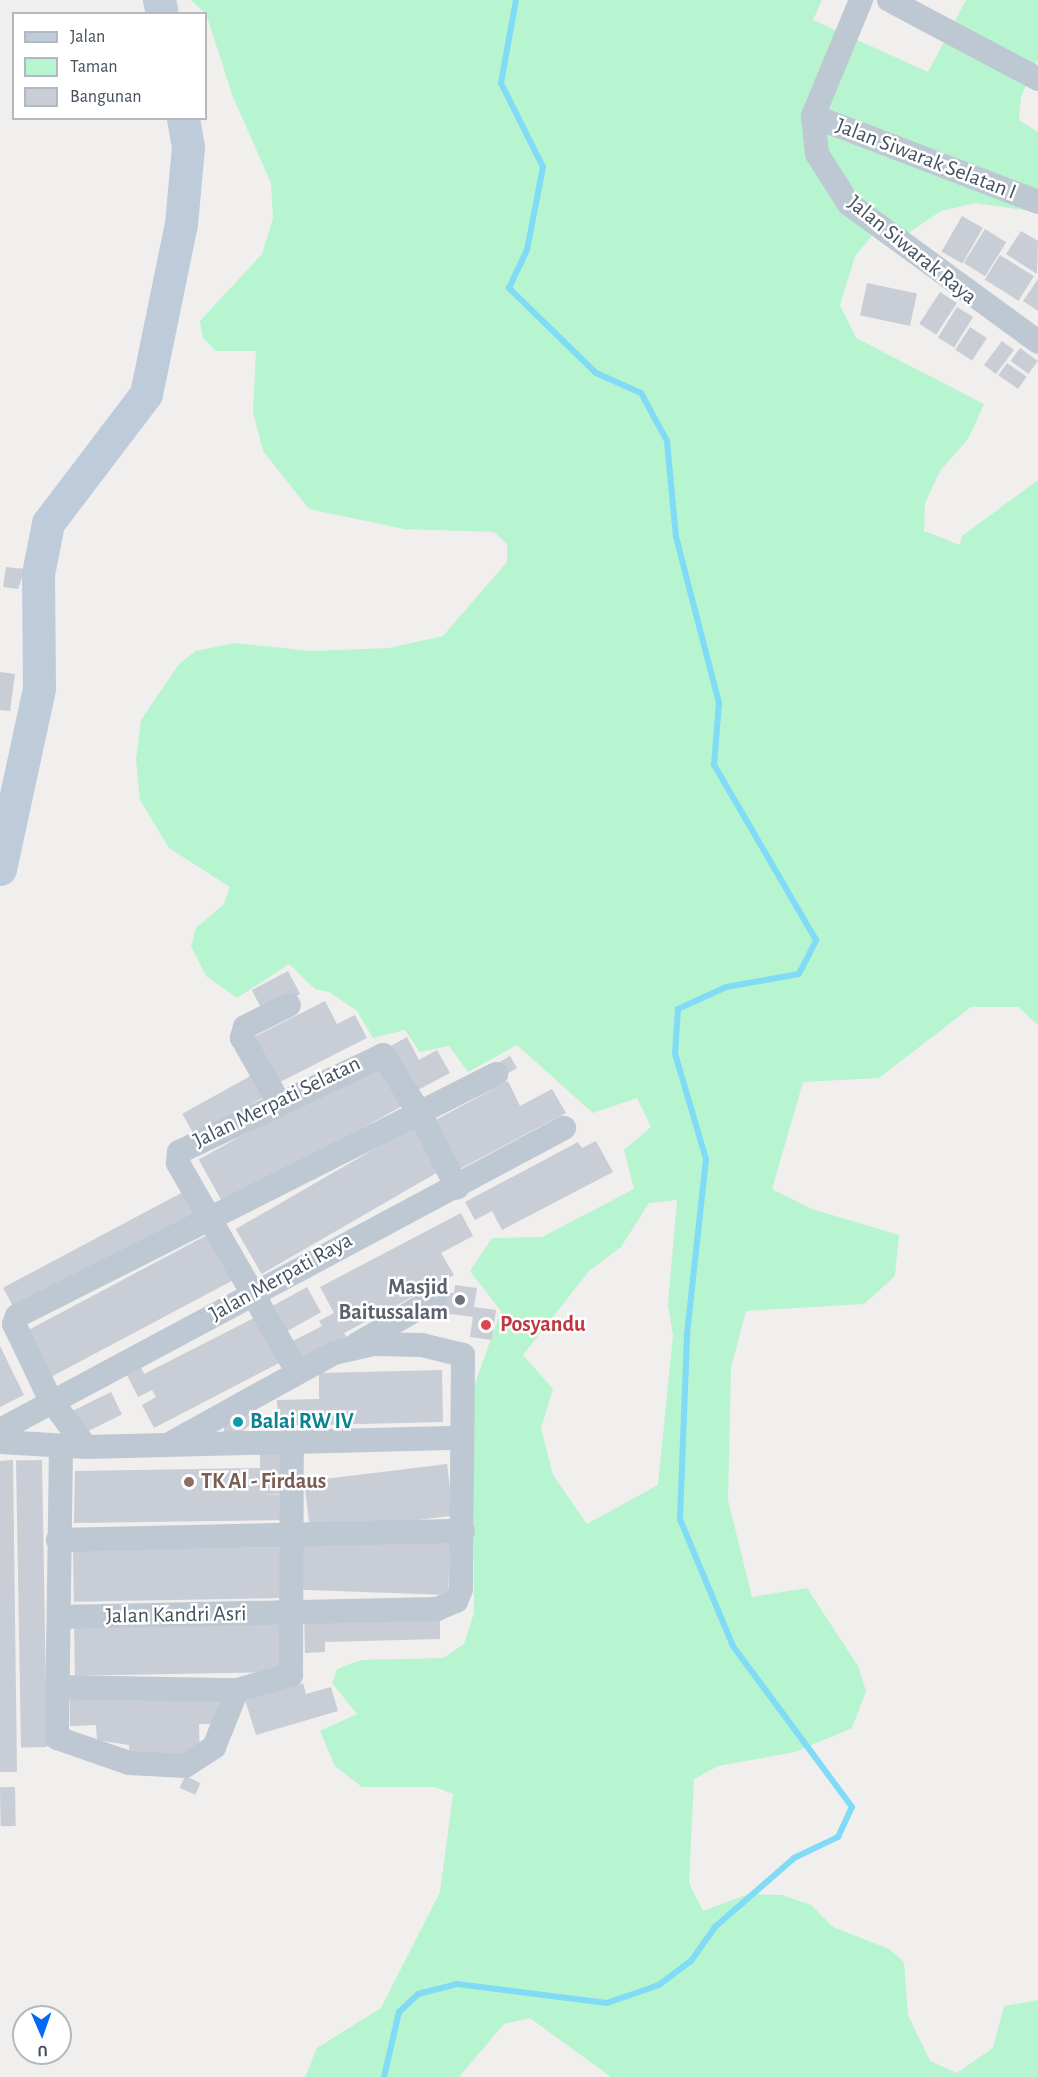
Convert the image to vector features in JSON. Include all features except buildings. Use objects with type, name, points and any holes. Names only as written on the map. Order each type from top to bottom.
[{"type":"main road","points":[[0,869],[10,786],[39,688],[38,574],[48,523],[146,394],[181,224],[188,147],[183,120]]},
{"type":"street","name":"Jalan Siwarak Raya","points":[[861,0],[813,116],[817,154],[849,204],[1038,342]]},
{"type":"street","points":[[889,0],[1038,79]]},
{"type":"street","name":"Jalan Siwarak Selatan I","points":[[813,116],[1038,202]]},
{"type":"street","points":[[279,1101],[243,1038],[245,1027],[290,1005]]},
{"type":"street","name":"Jalan Merpati Selatan","points":[[297,1371],[255,1293],[178,1163],[179,1152],[279,1101],[383,1055],[421,1115],[457,1188]]},
{"type":"street","points":[[86,1447],[50,1399],[14,1324],[16,1316],[421,1115],[496,1074]]},
{"type":"street","name":"Jalan Merpati Raya","points":[[0,1430],[50,1399],[255,1293],[342,1242],[457,1188],[564,1128]]},
{"type":"street","points":[[352,1347],[436,1298]]},
{"type":"street","name":"Jalan Kandri Asri","points":[[58,1617],[293,1614],[448,1606],[461,1589],[463,1531],[460,1438],[463,1355],[422,1345],[352,1347],[297,1371],[171,1443]]},
{"type":"street","name":"Jalan Kandri Asri","points":[[0,1442],[86,1447],[171,1443],[292,1444],[460,1438]]},
{"type":"street","points":[[57,1687],[237,1690],[291,1675],[292,1444]]},
{"type":"street","points":[[61,1446],[58,1540],[58,1740],[129,1763],[185,1766],[214,1747],[237,1690]]},
{"type":"street","points":[[58,1540],[463,1531]]},
{"type":"green space","points":[[191,0],[822,0],[813,20],[928,72],[966,0],[1038,0],[1038,59],[1021,97],[1019,120],[1038,132],[1038,212],[975,203],[941,211],[907,234],[883,223],[855,256],[840,305],[856,338],[984,404],[968,439],[940,471],[925,503],[924,531],[960,545],[962,536],[1038,480],[1038,1025],[1018,1007],[971,1007],[879,1078],[803,1082],[772,1189],[812,1209],[899,1235],[895,1276],[864,1304],[746,1311],[731,1368],[728,1500],[752,1597],[807,1588],[858,1666],[866,1691],[852,1728],[795,1752],[718,1766],[694,1779],[689,1883],[703,1911],[749,1894],[782,1895],[811,1905],[833,1927],[889,1949],[904,1962],[908,2015],[930,2061],[957,2073],[993,2048],[1004,2006],[1038,2000],[1038,2077],[611,2077],[530,2018],[504,2024],[459,2077],[305,2077],[317,2048],[381,2008],[440,1892],[453,1794],[435,1787],[362,1787],[335,1766],[320,1731],[357,1714],[332,1683],[337,1669],[361,1660],[443,1658],[464,1644],[474,1613],[474,1386],[501,1311],[470,1271],[492,1238],[542,1237],[634,1189],[624,1150],[651,1127],[637,1098],[593,1113],[517,1045],[468,1072],[449,1046],[420,1052],[405,1030],[373,1038],[357,1011],[329,992],[315,989],[289,964],[237,998],[206,976],[191,946],[196,928],[224,904],[230,887],[169,848],[140,800],[136,759],[141,720],[179,664],[196,651],[235,643],[311,651],[389,648],[443,636],[507,562],[507,544],[494,532],[404,529],[309,509],[263,451],[253,412],[256,351],[216,351],[203,338],[200,321],[262,254],[273,219],[271,183],[233,97],[207,12],[204,12]],"holes":[[[677,1200],[668,1304],[673,1336],[658,1485],[587,1524],[553,1475],[541,1428],[553,1389],[523,1355],[589,1271],[621,1247],[649,1203]]]},
{"type":"waterway","points":[[384,2077],[399,2012],[418,1994],[457,1984],[607,2003],[659,1985],[691,1961],[715,1927],[794,1858],[838,1837],[852,1807],[733,1646],[680,1519],[687,1334],[706,1159],[675,1054],[678,1009],[726,987],[799,974],[816,940],[714,765],[719,703],[676,537],[667,441],[641,393],[596,373],[509,288],[527,250],[543,167],[501,83],[516,0]]},
{"type":"place","name":"Masjid Baitussalam","points":[[460,1300]]},
{"type":"place","name":"Posyandu","points":[[486,1325]]},
{"type":"place","name":"Balai RW IV","points":[[238,1422]]},
{"type":"place","name":"TK Al - Firdaus","points":[[189,1482]]}]
